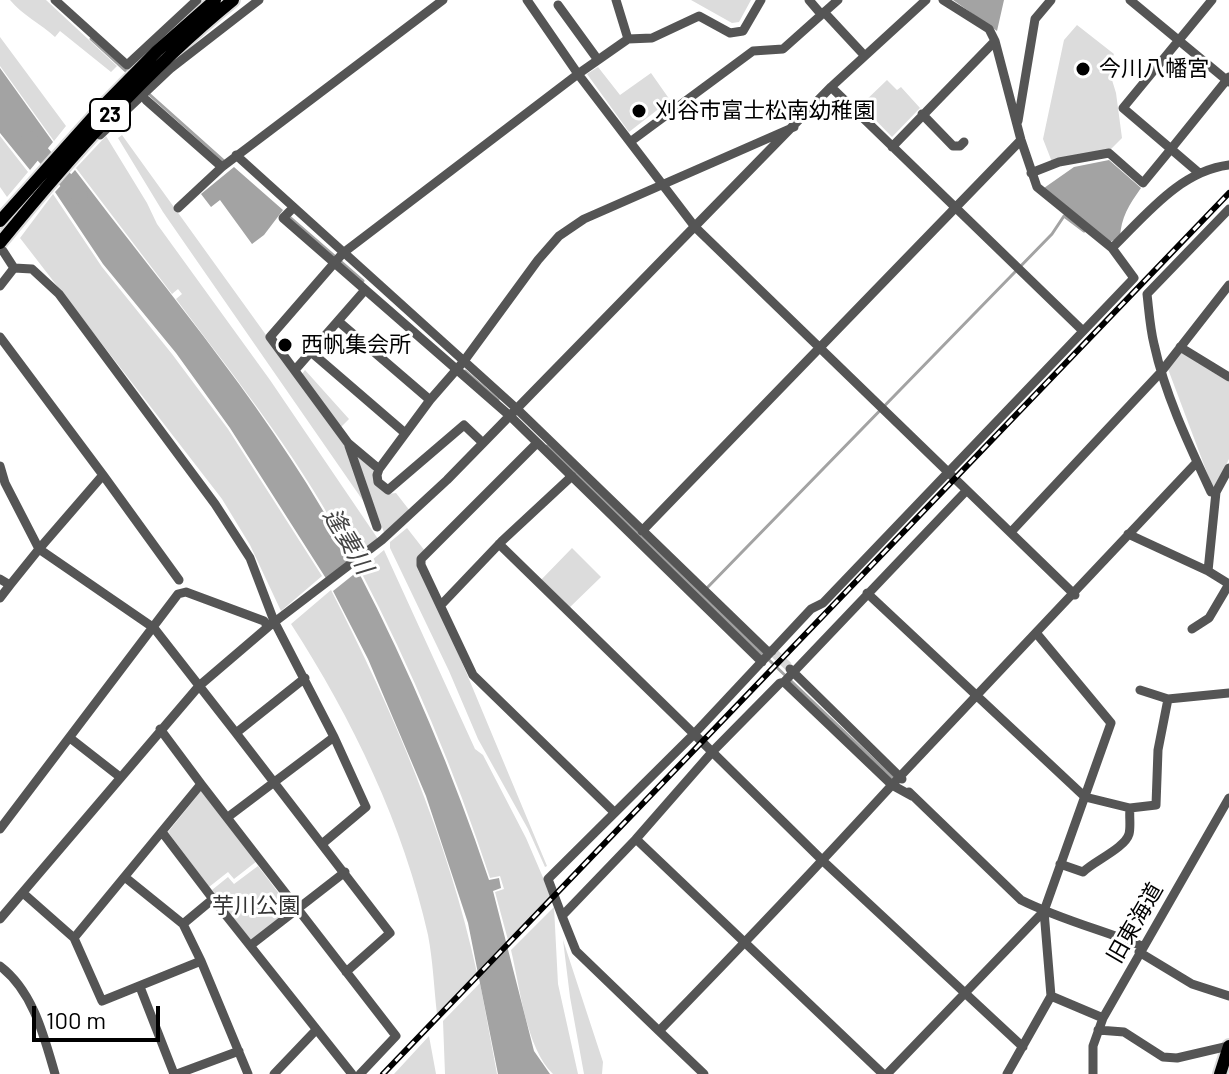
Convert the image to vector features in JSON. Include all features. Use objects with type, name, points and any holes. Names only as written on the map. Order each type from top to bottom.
[{"type":"highway","name":"23","points":[[0,221],[103,106],[157,51],[215,0]]},
{"type":"highway","name":"23","points":[[1,247],[94,132],[181,46],[233,0]]},
{"type":"highway","points":[[181,46],[218,23],[246,0]]},
{"type":"highway","points":[[1220,1074],[1229,1046]]},
{"type":"street","points":[[55,0],[127,65],[197,0]]},
{"type":"street","points":[[49,192],[90,144],[170,69],[259,0]]},
{"type":"street","points":[[178,208],[236,155],[442,0]]},
{"type":"street","points":[[527,0],[578,74],[695,227],[1075,595]]},
{"type":"street","points":[[616,0],[628,39]]},
{"type":"street","points":[[379,469],[348,443],[270,337],[343,253],[628,39],[652,38],[699,16],[730,33],[743,31],[761,0]]},
{"type":"street","points":[[809,0],[864,55]]},
{"type":"street","points":[[630,142],[753,51],[783,49],[838,0]]},
{"type":"street","points":[[908,0],[914,11]]},
{"type":"street","points":[[0,919],[199,686],[271,624],[382,540],[447,480],[831,87],[926,0]]},
{"type":"street","points":[[704,1074],[576,951],[548,879],[694,734],[811,609],[823,603],[1134,278],[1112,248],[1037,187],[989,29],[943,0]]},
{"type":"street","points":[[1017,125],[1035,19],[1051,0]]},
{"type":"street","points":[[1031,173],[1059,162],[1109,153],[1143,183],[1228,80],[1130,0]]},
{"type":"street","points":[[1199,173],[1123,108],[1212,0]]},
{"type":"street","points":[[558,5],[598,60]]},
{"type":"street","points":[[892,147],[995,41]]},
{"type":"street","points":[[831,87],[1083,331]]},
{"type":"street","points":[[146,100],[222,167]]},
{"type":"street","points":[[922,114],[953,146],[964,142]]},
{"type":"street","points":[[483,443],[464,425],[388,490],[378,482],[379,469],[405,433],[559,236],[584,219],[794,127]]},
{"type":"street","points":[[642,531],[1021,140]]},
{"type":"street","points":[[236,155],[460,366]]},
{"type":"street","points":[[1112,248],[1170,191],[1199,173],[1229,165]]},
{"type":"street","points":[[293,208],[283,218],[332,263],[513,412],[767,651],[772,651]]},
{"type":"street","points":[[1216,492],[1211,492],[1197,462],[1161,372],[1147,294],[1229,209]]},
{"type":"street","points":[[1,247],[14,268]]},
{"type":"street","points":[[0,286],[14,268]]},
{"type":"street","points":[[14,268],[32,269],[55,289],[215,504],[250,558],[271,624],[305,678],[366,807],[322,844]]},
{"type":"street","points":[[1011,532],[1161,372],[1228,288]]},
{"type":"street","points":[[295,370],[365,290]]},
{"type":"street","points":[[338,321],[430,400]]},
{"type":"street","points":[[0,337],[179,580]]},
{"type":"street","points":[[1180,347],[1229,377]]},
{"type":"street","points":[[311,352],[405,433]]},
{"type":"street","points":[[513,412],[537,443],[762,662]]},
{"type":"street","points":[[348,443],[377,527]]},
{"type":"street","points":[[537,443],[421,559],[421,565],[473,675],[614,812]]},
{"type":"street","points":[[659,1031],[1075,595],[1197,462]]},
{"type":"street","points":[[0,466],[5,483],[39,549],[154,628],[390,933],[346,972]]},
{"type":"street","points":[[1208,571],[1216,492],[1228,474]]},
{"type":"street","points":[[0,598],[103,475]]},
{"type":"street","points":[[441,605],[499,544],[572,476]]},
{"type":"street","points":[[562,916],[636,839],[713,751],[784,682],[791,671],[966,491]]},
{"type":"street","points":[[1128,534],[1229,584],[1209,618],[1192,629]]},
{"type":"street","points":[[499,544],[823,861],[1023,1047]]},
{"type":"street","points":[[0,579],[10,585]]},
{"type":"street","points":[[0,829],[4,817],[70,738],[178,594],[186,592],[271,624]]},
{"type":"street","points":[[867,593],[1085,797],[1130,808],[1156,805],[1158,750],[1168,699]]},
{"type":"street","points":[[1007,1074],[1051,996],[1044,911],[1111,723],[1037,634]]},
{"type":"street","points":[[791,671],[901,777],[912,796]]},
{"type":"street","points":[[236,733],[305,678]]},
{"type":"street","points":[[784,682],[892,785],[912,796],[1021,900],[1094,927],[1140,949],[1192,984],[1229,996]]},
{"type":"street","points":[[1140,690],[1168,699],[1229,693]]},
{"type":"street","points":[[160,729],[396,1036],[360,1074]]},
{"type":"street","points":[[228,817],[334,737]]},
{"type":"street","points":[[70,738],[120,777]]},
{"type":"street","points":[[74,938],[201,784]]},
{"type":"street","name":"旧東海道","points":[[1093,1074],[1093,1046],[1103,1018],[1229,798]]},
{"type":"street","points":[[1060,864],[1083,872],[1095,860],[1119,847],[1129,836],[1130,808]]},
{"type":"street","points":[[162,832],[352,1074]]},
{"type":"street","points":[[636,839],[885,1074],[1044,911]]},
{"type":"street","points":[[251,945],[345,872]]},
{"type":"street","points":[[126,878],[183,924],[248,1074]]},
{"type":"street","points":[[23,893],[74,938],[100,999],[105,1001],[201,961]]},
{"type":"street","points":[[183,924],[213,899]]},
{"type":"street","points":[[0,966],[21,987],[34,1011],[55,1074]]},
{"type":"street","points":[[140,987],[176,1074],[239,1051]]},
{"type":"street","points":[[1051,996],[1103,1018]]},
{"type":"street","points":[[274,1074],[316,1030]]},
{"type":"street","points":[[1098,1030],[1124,1032],[1163,1057],[1177,1058],[1229,1046]]},
{"type":"green space","points":[[10,0],[46,0],[117,66],[111,72],[60,31],[55,37]]},
{"type":"green space","points":[[691,0],[751,0],[739,22],[732,23]]},
{"type":"green space","points":[[1077,25],[1114,54],[1108,67],[1116,93],[1122,138],[1109,151],[1052,162],[1043,139],[1064,40]]},
{"type":"green space","points":[[0,37],[66,126],[54,141],[0,66]]},
{"type":"green space","points":[[598,67],[620,95],[651,73],[670,100],[629,132],[587,74]]},
{"type":"green space","points":[[887,80],[897,90],[901,87],[920,108],[892,137],[861,105]]},
{"type":"green space","points":[[122,135],[346,446],[366,505],[163,212],[118,138]]},
{"type":"green space","points":[[0,136],[28,172],[7,197],[0,187]]},
{"type":"green space","points":[[106,136],[157,224],[270,380],[378,539],[352,559],[334,524],[292,458],[176,299],[182,294],[178,289],[172,294],[76,168]]},
{"type":"green space","points":[[53,194],[102,267],[228,429],[322,576],[281,611],[250,545],[222,499],[20,238]]},
{"type":"green space","points":[[1181,352],[1229,382],[1229,459],[1216,486],[1212,486],[1168,369]]},
{"type":"green space","points":[[305,370],[349,419],[340,428],[302,374]]},
{"type":"green space","points":[[358,455],[373,469],[375,482],[388,494],[396,493],[410,511],[385,535],[356,458]]},
{"type":"green space","points":[[407,528],[425,551],[418,557],[545,867],[528,829],[478,739],[390,548],[390,542]]},
{"type":"green space","points":[[572,548],[601,577],[567,610],[539,582]]},
{"type":"green space","points":[[384,550],[475,749],[483,755],[526,838],[551,896],[508,940],[495,892],[504,889],[500,876],[490,878],[431,721],[360,570]]},
{"type":"green space","points":[[331,590],[397,729],[434,825],[465,923],[477,973],[437,1014],[428,935],[418,894],[390,813],[355,735],[291,624]]},
{"type":"green space","points":[[201,791],[257,861],[234,879],[228,872],[209,887],[168,832]]},
{"type":"green space","name":"芋川公園","points":[[258,866],[293,912],[254,944],[212,890],[228,877],[234,884]]},
{"type":"green space","points":[[554,907],[558,984],[578,1074],[553,1074],[536,1049],[525,1016],[511,950]]},
{"type":"green space","points":[[563,940],[603,1062],[602,1074],[584,1074]]},
{"type":"green space","points":[[480,983],[497,1074],[445,1074],[443,1021]]},
{"type":"green space","points":[[429,1036],[436,1074],[394,1074]]},
{"type":"shaded area","points":[[953,0],[1004,0],[997,31]]},
{"type":"shaded area","points":[[0,68],[53,142],[30,170],[0,133]]},
{"type":"shaded area","points":[[1109,160],[1141,188],[1126,212],[1120,238],[1109,242],[1044,188],[1074,167]]},
{"type":"shaded area","points":[[234,167],[283,210],[264,235],[252,244],[220,200],[211,207],[201,194]]},
{"type":"shaded area","points":[[75,170],[257,409],[322,509],[351,561],[327,580],[230,428],[176,353],[103,264],[55,192]]},
{"type":"shaded area","points":[[358,571],[430,723],[489,880],[499,878],[501,888],[493,891],[534,1051],[550,1074],[498,1074],[468,923],[426,796],[368,659],[333,591]]},
{"type":"waterway","points":[[91,39],[129,74]]},
{"type":"waterway","points":[[149,94],[224,161]]},
{"type":"waterway","name":"逢妻川","points":[[29,139],[80,196]]},
{"type":"waterway","points":[[287,215],[363,281]]},
{"type":"waterway","points":[[705,590],[1052,234],[1064,216],[1084,231]]},
{"type":"waterway","points":[[465,371],[498,400]]},
{"type":"waterway","points":[[547,446],[763,655]]},
{"type":"waterway","points":[[769,660],[894,779]]},
{"type":"tunnel","points":[[772,651],[790,668]]},
{"type":"railway","points":[[383,1074],[1229,193]]},
{"type":"place","name":"今川八幡宮","points":[[1083,69]]},
{"type":"place","name":"刈谷市富士松南幼稚園","points":[[639,111]]},
{"type":"place","name":"西帆集会所","points":[[285,345]]}]
